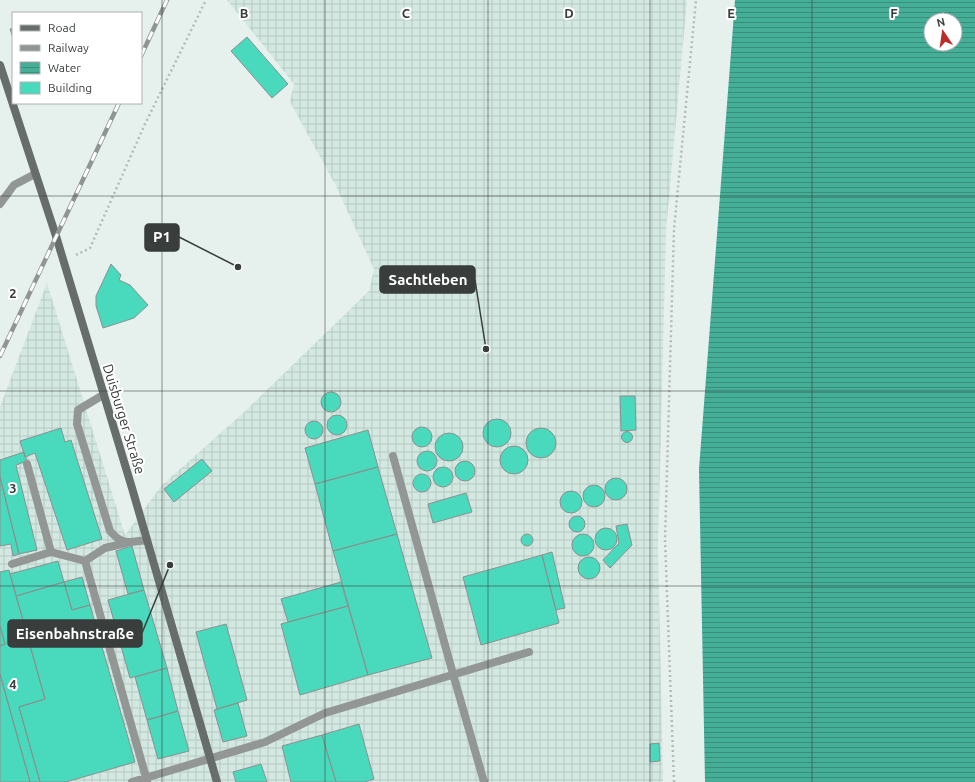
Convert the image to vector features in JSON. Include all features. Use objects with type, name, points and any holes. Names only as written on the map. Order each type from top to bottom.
[{"type":"main road","name":"Duisburger Straße","points":[[0,65],[12,102]]},
{"type":"main road","name":"Duisburger Straße","points":[[13,104],[63,261],[147,540],[217,782]]},
{"type":"street","points":[[0,204],[14,185],[35,174]]},
{"type":"street","points":[[103,395],[78,410],[77,424],[110,531],[117,540],[126,542]]},
{"type":"street","points":[[393,456],[484,782]]},
{"type":"street","points":[[27,464],[51,552]]},
{"type":"street","points":[[12,564],[51,552],[85,561],[105,548],[126,542],[147,540]]},
{"type":"street","points":[[85,561],[146,780]]},
{"type":"street","points":[[132,782],[146,780],[210,758],[265,742],[325,713],[529,652]]},
{"type":"path","points":[[63,261],[90,248],[145,124],[206,0]]},
{"type":"path","points":[[674,782],[665,539],[674,229],[696,0]]},
{"type":"shaded area","points":[[227,0],[687,0],[666,231],[658,546],[663,782],[0,782],[0,407],[47,283],[125,535],[162,485],[241,415],[369,291],[374,269],[336,186],[290,102],[294,84]]},
{"type":"water","points":[[735,0],[975,0],[975,782],[705,782],[699,469]]},
{"type":"building","points":[[247,37],[288,84],[272,98],[231,51]]},
{"type":"building","points":[[111,264],[121,275],[119,280],[130,285],[148,305],[134,318],[103,328],[96,306],[96,296]]},
{"type":"building","points":[[331,392],[338,395],[341,402],[338,409],[331,412],[324,409],[321,402],[324,395]]},
{"type":"building","points":[[620,396],[635,396],[636,430],[621,431]]},
{"type":"building","points":[[337,415],[344,418],[347,425],[344,432],[337,435],[330,432],[327,425],[330,418]]},
{"type":"building","points":[[497,419],[507,423],[511,433],[507,443],[497,447],[487,443],[483,433],[487,423]]},
{"type":"building","points":[[310,421],[318,421],[323,426],[321,437],[318,439],[310,439],[305,434],[305,426]]},
{"type":"building","points":[[422,427],[429,430],[432,437],[429,444],[422,447],[415,444],[412,437],[415,430]]},
{"type":"building","points":[[61,428],[65,442],[71,440],[102,539],[67,550],[35,453],[25,457],[20,441]]},
{"type":"building","points":[[541,428],[547,429],[555,437],[555,449],[547,457],[541,458],[535,457],[527,449],[526,443],[527,437],[535,429]]},
{"type":"building","points":[[368,430],[378,467],[315,484],[305,448]]},
{"type":"building","points":[[625,432],[629,432],[631,433],[631,441],[625,442],[622,439],[622,435]]},
{"type":"building","points":[[449,433],[459,437],[463,447],[459,457],[449,461],[439,457],[435,447],[439,437]]},
{"type":"building","points":[[514,446],[524,450],[528,460],[524,470],[514,474],[504,470],[500,460],[504,450]]},
{"type":"building","points":[[427,451],[434,454],[437,461],[434,468],[427,471],[420,468],[417,461],[420,454]]},
{"type":"building","points":[[24,452],[27,461],[16,465],[37,550],[19,554],[0,477],[0,460]]},
{"type":"building","points":[[202,459],[212,471],[174,502],[164,489]]},
{"type":"building","points":[[461,461],[469,461],[475,467],[475,475],[469,481],[461,481],[455,475],[455,467]]},
{"type":"building","points":[[378,467],[397,534],[333,551],[315,484]]},
{"type":"building","points":[[443,467],[450,470],[453,477],[450,484],[443,487],[436,484],[433,477],[436,470]]},
{"type":"building","points":[[418,474],[426,474],[431,479],[429,490],[426,492],[418,492],[413,487],[413,479]]},
{"type":"building","points":[[0,477],[19,554],[13,556],[11,544],[0,546]]},
{"type":"building","points":[[612,478],[620,478],[627,485],[627,493],[620,500],[612,500],[605,493],[605,485]]},
{"type":"building","points":[[594,485],[602,488],[605,496],[602,504],[594,507],[586,504],[583,496],[586,488]]},
{"type":"building","points":[[571,491],[579,494],[582,502],[579,510],[571,513],[563,510],[560,502],[563,494]]},
{"type":"building","points":[[466,493],[472,512],[433,523],[428,504]]},
{"type":"building","points":[[577,516],[583,518],[585,524],[583,530],[577,532],[571,530],[569,524],[571,518]]},
{"type":"building","points":[[627,524],[632,545],[610,568],[603,560],[619,543],[616,526]]},
{"type":"building","points":[[606,528],[614,531],[617,539],[614,547],[606,550],[598,547],[595,539],[598,531]]},
{"type":"building","points":[[397,534],[432,658],[368,675],[333,551]]},
{"type":"building","points":[[527,534],[531,536],[533,540],[531,544],[527,546],[523,544],[521,540],[523,536]]},
{"type":"building","points":[[583,534],[591,537],[594,545],[591,553],[583,556],[575,553],[572,545],[575,537]]},
{"type":"building","points":[[132,546],[144,590],[128,594],[116,551]]},
{"type":"building","points":[[552,552],[565,608],[556,610],[542,555]]},
{"type":"building","points":[[542,555],[559,623],[481,645],[463,577]]},
{"type":"building","points":[[589,557],[597,560],[600,568],[597,576],[589,579],[581,576],[578,568],[581,560]]},
{"type":"building","points":[[58,561],[64,582],[16,596],[10,574]]},
{"type":"building","points":[[9,570],[45,699],[19,707],[40,782],[30,782],[0,674],[0,646],[5,644],[0,626],[0,572]]},
{"type":"building","points":[[82,577],[90,605],[72,610],[64,582]]},
{"type":"building","points":[[64,582],[72,610],[90,605],[135,762],[66,782],[40,782],[19,707],[45,699],[16,596]]},
{"type":"building","points":[[341,582],[348,606],[288,622],[281,599]]},
{"type":"building","points":[[144,590],[167,668],[130,678],[108,600]]},
{"type":"building","points":[[348,606],[368,675],[300,695],[281,624]]},
{"type":"building","points":[[226,624],[247,700],[217,709],[196,632]]},
{"type":"building","points":[[0,626],[5,644],[0,646]]},
{"type":"building","points":[[167,668],[178,711],[147,720],[135,677]]},
{"type":"building","points":[[0,674],[30,782],[0,782]]},
{"type":"building","points":[[238,703],[247,736],[223,742],[214,710]]},
{"type":"building","points":[[178,711],[189,751],[158,759],[147,720]]},
{"type":"building","points":[[359,724],[374,779],[365,782],[336,782],[322,735]]},
{"type":"building","points":[[322,735],[336,782],[291,782],[282,746]]},
{"type":"building","points":[[659,743],[660,761],[650,762],[650,744]]},
{"type":"building","points":[[261,764],[267,782],[236,782],[233,772]]},
{"type":"railway","points":[[142,54],[167,0]]},
{"type":"railway","points":[[0,356],[119,104]]},
{"type":"place","name":"P1","points":[[238,267]]},
{"type":"place","name":"Sachtleben","points":[[486,349]]},
{"type":"place","name":"Eisenbahnstraße","points":[[170,565]]}]
